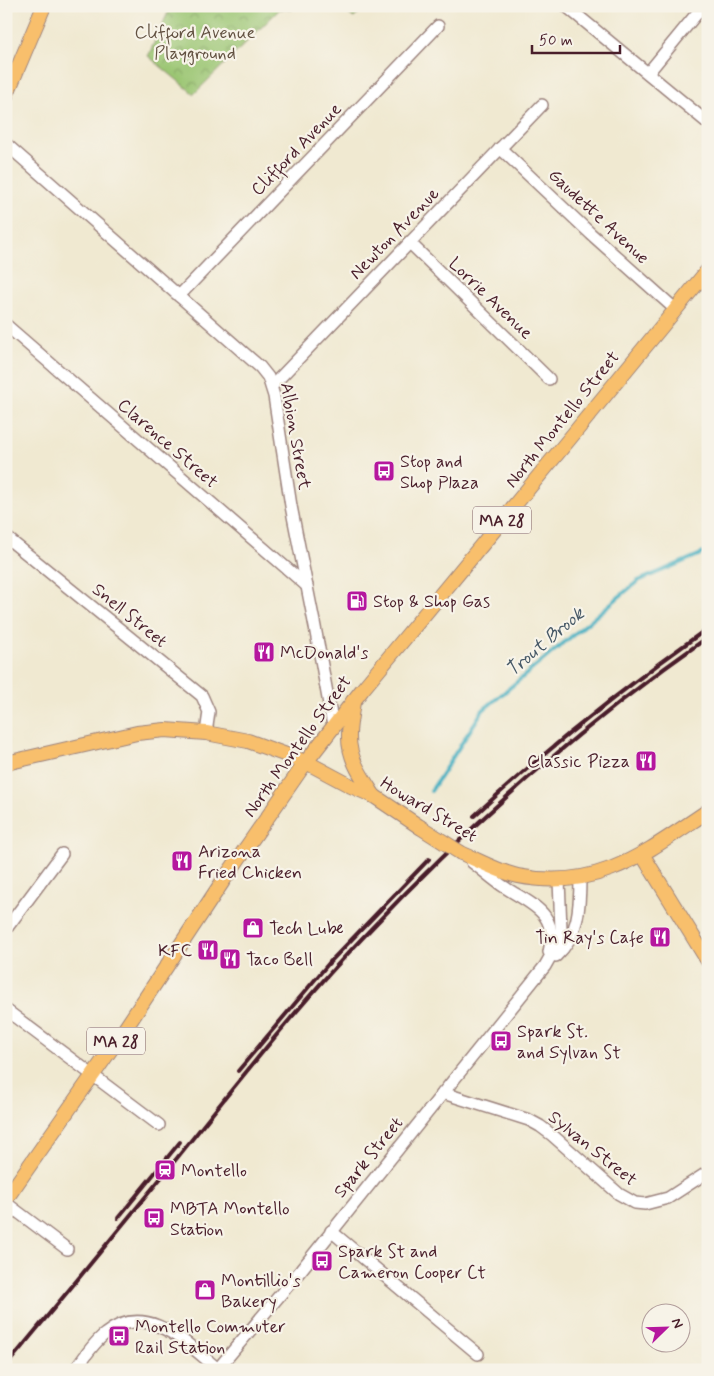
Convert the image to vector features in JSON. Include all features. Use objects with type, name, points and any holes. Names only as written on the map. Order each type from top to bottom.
[{"type":"main road","points":[[6,96],[44,6]]},
{"type":"main road","name":"North Montello Street","points":[[6,1199],[306,762],[333,726],[708,270]]},
{"type":"main road","points":[[353,700],[348,736],[351,755],[359,773],[374,796]]},
{"type":"main road","name":"Howard Street","points":[[6,764],[137,733],[165,730],[206,733],[248,741],[306,762],[374,796],[461,853],[497,869],[517,875],[558,880],[580,878],[604,872],[642,854],[708,811]]},
{"type":"main road","points":[[642,854],[708,961]]},
{"type":"street","points":[[566,6],[708,123]]},
{"type":"street","points":[[648,73],[703,6]]},
{"type":"street","name":"Clifford Avenue","points":[[179,296],[438,26]]},
{"type":"street","name":"Newton Avenue","points":[[272,386],[542,105]]},
{"type":"street","name":"Albion Street","points":[[6,144],[268,377],[272,386],[291,506],[333,726]]},
{"type":"street","name":"Gaudette Avenue","points":[[500,148],[675,310]]},
{"type":"street","name":"Lorrie Avenue","points":[[409,242],[549,379]]},
{"type":"street","name":"Clarence Street","points":[[6,325],[307,586]]},
{"type":"street","name":"Snell Street","points":[[6,537],[202,696],[209,712],[206,733]]},
{"type":"street","name":"Spark Street","points":[[461,853],[505,888],[532,903],[541,912],[547,920],[551,932],[551,945],[546,966]]},
{"type":"street","points":[[6,929],[62,854]]},
{"type":"street","name":"Spark Street","points":[[218,1369],[301,1270],[331,1230],[546,966],[561,952],[577,924],[580,878]]},
{"type":"street","name":"Spark Street","points":[[546,966],[558,943],[561,929],[558,880]]},
{"type":"street","points":[[6,1010],[159,1125]]},
{"type":"street","name":"Sylvan Street","points":[[443,1093],[528,1120],[540,1126],[619,1194],[635,1203],[650,1204],[668,1198],[708,1172]]},
{"type":"street","points":[[6,1203],[67,1249]]},
{"type":"street","points":[[331,1230],[478,1354]]},
{"type":"street","points":[[75,1370],[96,1343],[111,1329],[121,1325],[142,1322],[162,1327],[172,1333],[218,1369]]},
{"type":"green space","name":"Clifford Avenue Playground","points":[[171,6],[296,6],[292,10],[280,9],[194,94],[148,56]]},
{"type":"green space","points":[[338,6],[366,6],[354,18]]},
{"type":"waterway","name":"Trout Brook","points":[[431,791],[483,710],[638,581],[708,551]]},
{"type":"railway","points":[[474,816],[588,718],[708,628]]},
{"type":"railway","points":[[6,1366],[264,1050],[369,931],[448,851],[531,775],[618,704],[708,637]]},
{"type":"railway","points":[[238,1071],[329,963],[429,859]]},
{"type":"railway","points":[[118,1218],[180,1142]]},
{"type":"place","name":"Stop and Shop Plaza","points":[[384,471]]},
{"type":"place","name":"Stop & Shop Gas","points":[[357,601]]},
{"type":"place","name":"McDonald's","points":[[264,652]]},
{"type":"place","name":"Classic Pizza","points":[[646,761]]},
{"type":"place","name":"Arizona Fried Chicken","points":[[182,861]]},
{"type":"place","name":"Tech Lube","points":[[253,928]]},
{"type":"place","name":"Tin Ray's Cafe","points":[[660,937]]},
{"type":"place","name":"KFC","points":[[208,950]]},
{"type":"place","name":"Taco Bell","points":[[230,959]]},
{"type":"place","name":"Spark St. and Sylvan St","points":[[501,1041]]},
{"type":"place","name":"Montello","points":[[165,1170]]},
{"type":"place","name":"MBTA Montello Station","points":[[154,1218]]},
{"type":"place","name":"Spark St and Cameron Cooper Ct","points":[[322,1261]]},
{"type":"place","name":"Montillio's Bakery","points":[[205,1290]]},
{"type":"place","name":"Montello Commuter Rail Station","points":[[119,1336]]}]
